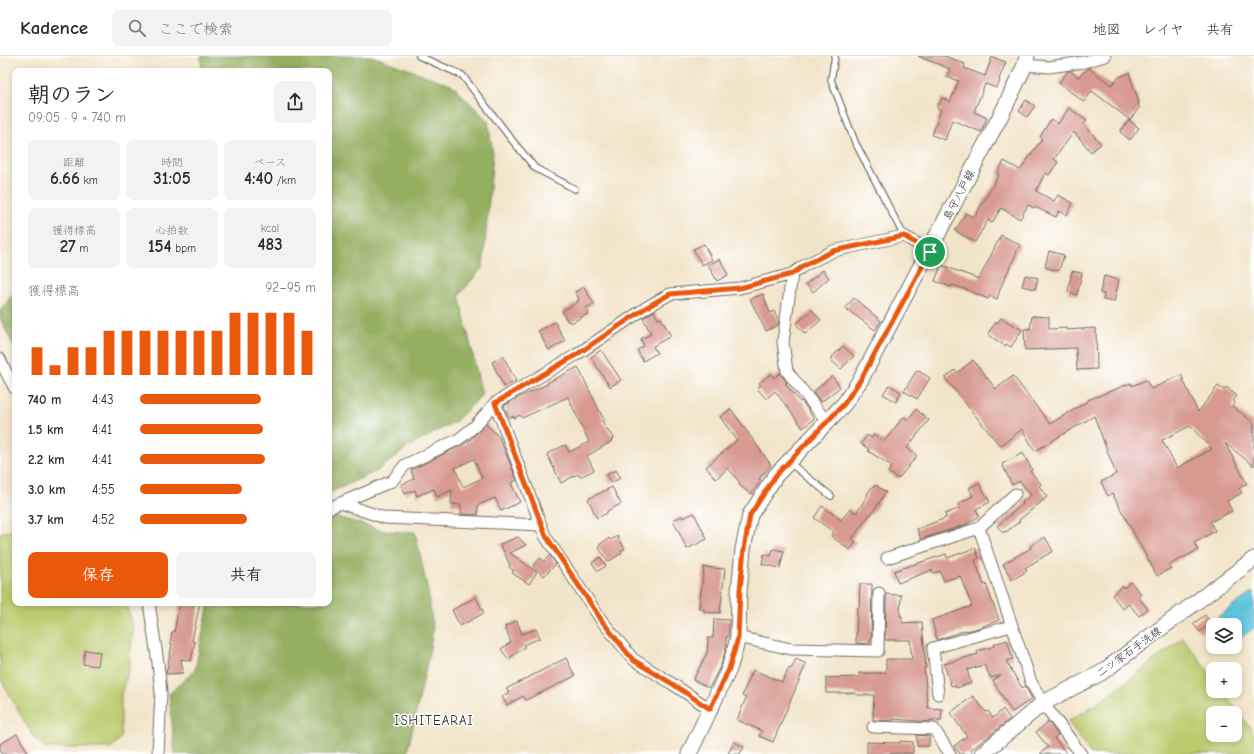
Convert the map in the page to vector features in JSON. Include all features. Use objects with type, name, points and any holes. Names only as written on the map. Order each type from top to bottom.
[{"type":"main road","name":"島守八戸線","points":[[689,754],[729,669],[738,638],[743,556],[750,515],[776,475],[844,404],[861,379],[930,252],[1003,111],[1026,60]]},
{"type":"main road","name":"二ツ家石手洗線","points":[[982,754],[1043,702],[1101,673],[1254,559]]},
{"type":"street","points":[[1026,60],[1049,67],[1084,62],[1105,56]]},
{"type":"street","points":[[332,507],[392,481],[405,465],[459,439],[475,426],[495,403],[576,355],[647,307],[670,294],[740,288],[792,274],[805,265],[833,251],[904,236],[930,252]]},
{"type":"street","points":[[792,274],[783,342],[787,371],[827,422]]},
{"type":"street","points":[[0,359],[12,383]]},
{"type":"street","points":[[495,403],[546,536],[602,621],[633,660],[710,709]]},
{"type":"street","points":[[887,558],[979,528],[1015,494]]},
{"type":"street","points":[[340,503],[385,518],[541,525]]},
{"type":"street","points":[[979,528],[1030,682],[1081,754]]},
{"type":"street","points":[[738,638],[791,649],[878,650],[879,593]]},
{"type":"street","points":[[149,606],[161,693],[158,754]]},
{"type":"street","points":[[938,694],[933,648],[1011,626]]},
{"type":"street","points":[[873,727],[934,728],[950,754]]},
{"type":"lane","points":[[419,56],[462,75],[535,168],[575,189]]},
{"type":"lane","points":[[835,56],[831,80],[855,142],[904,236]]},
{"type":"lane","points":[[788,462],[831,496]]},
{"type":"green space","points":[[201,56],[372,56],[452,85],[488,121],[493,154],[483,267],[459,295],[482,395],[456,421],[407,448],[377,471],[332,492],[332,68],[202,68]]},
{"type":"green space","points":[[12,295],[12,343],[0,318],[0,311]]},
{"type":"green space","points":[[334,516],[385,531],[415,532],[428,591],[433,629],[407,754],[175,754],[169,694],[195,670],[208,606],[332,606],[332,517]]},
{"type":"green space","points":[[12,531],[12,606],[127,606],[133,628],[129,670],[121,693],[121,738],[111,748],[45,748],[34,738],[0,678],[0,533]]},
{"type":"green space","points":[[1183,638],[1206,669],[1206,698],[1228,698],[1234,706],[1206,706],[1206,742],[1242,742],[1242,717],[1254,733],[1254,754],[1091,754],[1068,721],[1097,704]]},
{"type":"water","points":[[1254,591],[1254,628],[1242,637],[1242,618],[1218,617]]},
{"type":"building","points":[[918,56],[945,56],[965,64],[964,68],[985,76],[992,57],[1006,62],[997,88],[985,84],[974,112],[987,118],[981,132],[952,120],[945,140],[932,135],[941,110],[937,108],[942,98],[950,102],[959,81],[947,77],[950,69]]},
{"type":"building","points":[[1089,68],[1111,85],[1119,77],[1129,73],[1138,99],[1139,108],[1130,120],[1092,91],[1084,102],[1059,83],[1068,71],[1071,71],[1078,77]]},
{"type":"building","points":[[1026,100],[1035,106],[1027,117],[1019,111]]},
{"type":"building","points":[[1069,108],[1087,121],[1084,124],[1101,144],[1091,152],[1074,132],[1054,159],[1058,162],[1049,175],[1045,173],[1036,191],[1054,201],[1058,195],[1073,203],[1067,215],[1059,211],[1056,217],[1028,205],[1020,219],[1001,208],[992,223],[988,220],[975,242],[955,231],[966,213],[974,218],[999,175],[997,174],[1004,161],[1020,170],[1042,139],[1040,137],[1051,119],[1058,124]]},
{"type":"building","points":[[1129,120],[1139,128],[1130,140],[1120,132]]},
{"type":"building","points":[[1001,235],[1020,245],[997,299],[990,296],[988,299],[968,290],[952,285],[951,287],[935,281],[941,265],[979,279]]},
{"type":"building","points":[[704,244],[712,260],[702,265],[693,249]]},
{"type":"building","points":[[1049,251],[1064,255],[1059,271],[1045,267]]},
{"type":"building","points":[[720,259],[728,275],[717,281],[708,265]]},
{"type":"building","points":[[823,270],[829,278],[813,292],[806,284]]},
{"type":"building","points":[[1072,271],[1082,273],[1077,295],[1068,292]]},
{"type":"building","points":[[1025,275],[1038,278],[1035,289],[1022,286]]},
{"type":"building","points":[[1104,276],[1119,280],[1114,302],[1103,300],[1104,294],[1100,293]]},
{"type":"building","points":[[584,287],[594,304],[586,308],[589,313],[571,323],[569,321],[568,322],[562,311],[578,302],[579,299],[575,292]]},
{"type":"building","points":[[763,294],[770,313],[774,311],[779,321],[778,325],[766,331],[750,299]]},
{"type":"building","points":[[854,298],[881,321],[875,330],[845,308]]},
{"type":"building","points":[[812,310],[821,320],[805,334],[796,324]]},
{"type":"building","points":[[654,311],[658,319],[661,318],[671,336],[653,346],[657,353],[643,361],[637,350],[644,346],[641,339],[651,334],[643,318]]},
{"type":"building","points":[[1032,316],[1049,317],[1049,329],[1066,328],[1066,330],[1096,328],[1097,369],[1077,370],[1076,348],[1025,350],[1024,329],[1030,329]]},
{"type":"building","points":[[1001,318],[1022,330],[1011,347],[1006,344],[1005,346],[988,333]]},
{"type":"building","points":[[555,322],[565,341],[549,350],[538,331]]},
{"type":"building","points":[[843,346],[854,356],[841,369],[831,360]]},
{"type":"building","points":[[601,350],[621,380],[610,387],[591,357]]},
{"type":"building","points":[[503,356],[516,381],[504,387],[492,362]]},
{"type":"building","points":[[973,360],[996,389],[1013,376],[1050,424],[1088,400],[1131,383],[1132,386],[1146,380],[1151,389],[1181,375],[1198,412],[1218,386],[1224,390],[1226,387],[1237,396],[1233,401],[1235,402],[1232,406],[1254,423],[1254,466],[1225,443],[1247,484],[1239,488],[1242,493],[1227,501],[1232,511],[1210,522],[1215,531],[1194,543],[1198,550],[1169,565],[1171,568],[1157,576],[1112,493],[1108,496],[1101,482],[1116,474],[1094,416],[1035,451],[1022,429],[1000,446],[945,378],[955,370],[957,373]],"holes":[[[1190,426],[1212,449],[1177,468],[1162,440]]]},
{"type":"building","points":[[578,367],[604,420],[602,421],[613,438],[611,440],[612,441],[587,456],[594,470],[580,477],[578,474],[561,483],[547,454],[565,445],[569,452],[589,442],[568,397],[522,418],[520,415],[514,418],[513,416],[509,418],[504,406]]},
{"type":"building","points":[[917,370],[930,378],[917,399],[904,391]]},
{"type":"building","points":[[780,373],[787,383],[785,383],[800,402],[802,401],[814,419],[803,428],[775,391],[766,399],[757,388],[761,385],[759,383],[771,374],[774,378]]},
{"type":"building","points":[[832,376],[840,387],[821,402],[813,392]]},
{"type":"building","points":[[889,385],[901,392],[896,402],[883,394]]},
{"type":"building","points":[[731,409],[771,465],[759,479],[761,480],[751,494],[739,485],[740,483],[728,468],[716,479],[706,467],[737,440],[720,417]]},
{"type":"building","points":[[916,409],[929,420],[907,448],[917,456],[898,479],[888,472],[892,466],[868,451],[869,449],[861,444],[867,435],[872,438],[874,435],[884,441],[904,417],[908,420]]},
{"type":"building","points":[[486,424],[499,437],[517,480],[511,483],[520,502],[501,511],[495,498],[478,505],[478,515],[461,514],[461,505],[451,504],[452,490],[437,497],[434,489],[417,496],[415,490],[405,494],[401,485],[414,479],[411,470],[470,440]],"holes":[[[474,459],[482,478],[463,487],[455,468]]]},
{"type":"building","points":[[1023,453],[1032,470],[1030,471],[1041,484],[1039,486],[1047,497],[1019,520],[1020,521],[1003,533],[997,526],[1023,504],[1022,502],[1031,495],[1020,481],[1012,485],[1002,464]]},
{"type":"building","points":[[616,470],[620,478],[611,483],[606,475]]},
{"type":"building","points":[[979,483],[990,502],[976,509],[979,516],[965,525],[921,539],[917,529],[946,518],[945,514],[960,508],[958,504],[973,496],[969,488]]},
{"type":"building","points":[[875,485],[886,492],[871,515],[870,514],[852,539],[856,542],[850,550],[831,536],[834,532],[814,518],[822,506],[841,520],[850,509],[856,513],[868,495],[867,494]]},
{"type":"building","points":[[612,487],[621,504],[597,518],[588,499]]},
{"type":"building","points":[[694,513],[707,539],[687,549],[673,520],[682,516],[683,518]]},
{"type":"building","points":[[617,536],[625,549],[621,551],[622,553],[608,562],[599,548],[599,545],[609,538],[611,540]]},
{"type":"building","points":[[518,537],[526,545],[510,553],[537,572],[529,584],[512,573],[514,571],[509,567],[510,565],[500,544]]},
{"type":"building","points":[[1045,537],[1053,551],[1025,568],[1027,571],[1012,580],[1003,564],[1031,548],[1030,546]]},
{"type":"building","points":[[975,548],[979,558],[975,560],[984,585],[986,584],[999,620],[937,640],[932,620],[972,606],[960,576],[944,581],[940,571],[933,573],[932,570],[898,583],[894,571],[946,554],[947,558]]},
{"type":"building","points":[[773,549],[784,551],[780,568],[762,564],[764,554],[771,556]]},
{"type":"building","points":[[550,555],[556,564],[544,576],[533,566],[540,558],[544,561]]},
{"type":"building","points":[[600,557],[606,566],[598,571],[592,563]]},
{"type":"building","points":[[704,567],[725,569],[720,613],[704,612],[704,609],[699,608]]},
{"type":"building","points":[[1131,582],[1141,594],[1138,597],[1148,609],[1139,616],[1129,604],[1123,609],[1112,595],[1123,586],[1124,588]]},
{"type":"building","points":[[860,584],[872,584],[870,644],[856,643],[857,608],[859,608]]},
{"type":"building","points":[[886,594],[901,595],[900,616],[902,616],[902,623],[922,622],[926,668],[924,668],[928,708],[942,709],[941,720],[930,720],[930,722],[893,719],[893,721],[873,720],[874,695],[856,695],[856,693],[826,693],[826,678],[859,677],[859,673],[886,673],[886,659],[912,659],[910,640],[885,640]]},
{"type":"building","points":[[476,597],[484,613],[460,626],[452,610]]},
{"type":"building","points":[[179,606],[199,606],[192,641],[195,642],[191,661],[181,659],[183,673],[166,674],[172,644],[170,643],[172,632],[174,632]]},
{"type":"building","points":[[1205,615],[1207,618],[1206,618],[1206,627],[1200,632],[1193,624]]},
{"type":"building","points":[[714,619],[729,620],[728,637],[726,637],[726,649],[721,665],[709,688],[693,680],[707,653],[708,638],[713,638]]},
{"type":"building","points":[[517,621],[522,634],[536,629],[540,638],[523,645],[525,647],[508,659],[501,649],[511,642],[505,626]]},
{"type":"building","points":[[1007,640],[1013,659],[1006,661],[1022,688],[1025,686],[1032,699],[1012,712],[993,681],[1001,675],[991,678],[984,665],[967,670],[971,683],[956,688],[955,685],[951,686],[944,664],[978,654],[977,651],[995,646],[994,644]]},
{"type":"building","points":[[85,650],[100,652],[98,666],[83,664]]},
{"type":"building","points":[[566,658],[575,676],[526,700],[523,696],[507,705],[502,697],[509,692],[506,689]]},
{"type":"building","points":[[796,659],[806,664],[773,742],[759,736],[762,731],[737,720],[746,698],[742,696],[753,670],[782,682],[789,668],[791,669]]},
{"type":"building","points":[[973,696],[993,718],[1003,709],[1010,719],[971,750],[973,754],[960,754],[954,746],[967,736],[950,713]]},
{"type":"building","points":[[1048,722],[1058,735],[1054,738],[1067,754],[1040,754],[1048,747],[1036,732]]},
{"type":"building","points":[[17,734],[29,754],[3,754],[0,749],[0,744]]},
{"type":"building","points":[[917,735],[929,736],[929,746],[917,746]]},
{"type":"building","points":[[900,741],[913,742],[913,753],[867,754],[867,742],[900,743]]},
{"type":"building","points":[[734,742],[744,747],[740,754],[728,754]]},
{"type":"district","name":"ISHITEARAI","points":[[434,720]]},
{"type":"route","points":[[904,236],[930,252],[861,379],[844,404],[776,475],[750,515],[744,549],[740,590],[738,638],[729,669],[710,709],[633,660],[602,621],[546,536],[495,403],[576,355],[647,307],[670,294],[740,288],[792,274],[805,265],[833,251],[904,236]]}]
